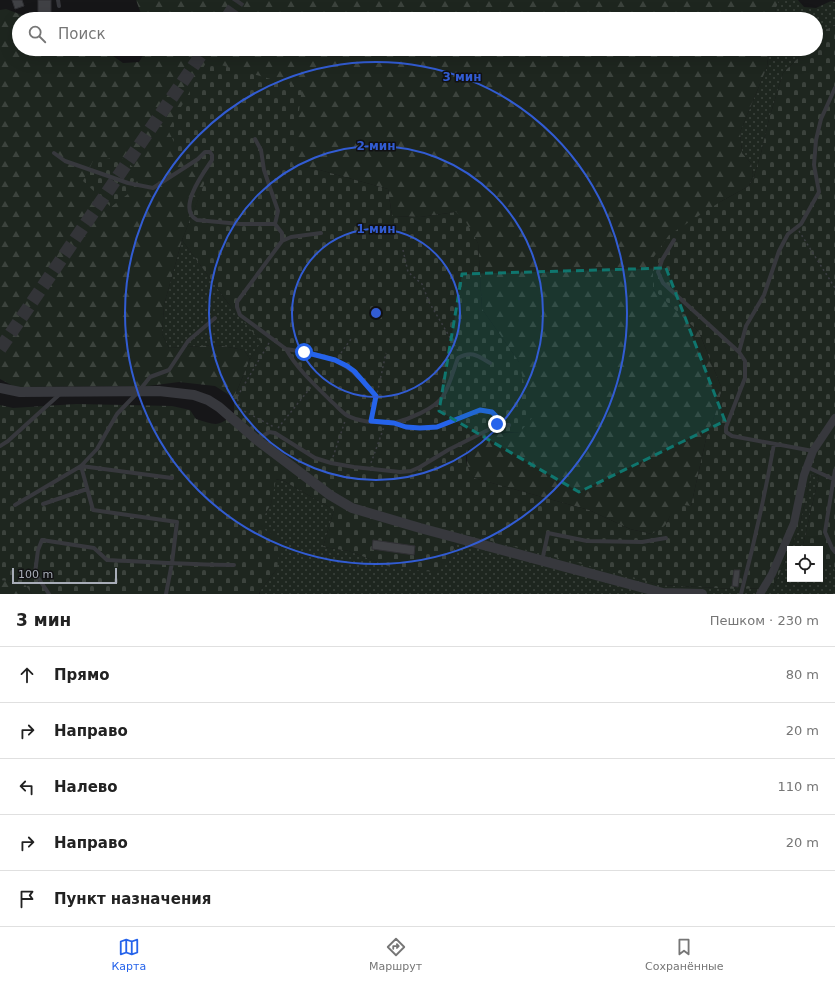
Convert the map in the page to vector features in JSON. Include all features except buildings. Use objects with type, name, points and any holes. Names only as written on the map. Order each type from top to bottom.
[{"type":"street","points":[[0,388],[20,392],[139,391],[176,392],[194,395],[208,400],[220,407],[257,440],[330,495],[352,508],[420,528],[663,593],[702,594]]},
{"type":"street","points":[[760,594],[772,574],[794,523],[807,467],[813,451],[835,418]]},
{"type":"lane","points":[[58,0],[59,6]]},
{"type":"lane","points":[[739,352],[746,326],[764,295],[779,251],[788,234],[801,224],[819,192],[814,165],[816,140],[821,119],[835,88]]},
{"type":"lane","points":[[255,139],[261,150],[264,170],[278,211],[275,224]]},
{"type":"lane","points":[[54,153],[65,161],[128,183],[153,188],[198,159],[205,152],[210,152],[212,155],[212,160],[192,192],[189,212],[193,218],[197,220],[240,224],[275,224]]},
{"type":"lane","points":[[275,224],[282,233],[282,241]]},
{"type":"lane","points":[[321,233],[282,241],[237,302],[237,307],[240,315],[286,349],[290,357],[313,384],[347,416],[360,420],[385,423],[394,423],[408,419],[433,406],[442,398],[450,382],[458,358],[466,354],[475,355],[490,364]]},
{"type":"lane","points":[[674,240],[662,260],[658,272],[663,283],[739,352],[744,361],[745,378],[726,427],[726,432],[732,436],[813,451]]},
{"type":"lane","points":[[15,505],[81,466],[97,449],[117,414],[150,377],[169,370],[188,342],[215,318]]},
{"type":"lane","points":[[286,349],[335,360],[347,366],[358,376]]},
{"type":"lane","points":[[0,446],[8,441],[64,391]]},
{"type":"lane","points":[[394,423],[406,427],[437,427],[480,410],[492,412],[497,417],[497,424]]},
{"type":"lane","points":[[257,440],[269,432],[275,433],[315,458],[331,463],[400,472],[411,471],[420,467],[497,424],[509,425]]},
{"type":"lane","points":[[741,594],[751,558],[774,444]]},
{"type":"lane","points":[[81,466],[172,478]]},
{"type":"lane","points":[[81,466],[93,510],[177,522],[172,563],[166,594]]},
{"type":"lane","points":[[807,467],[833,479]]},
{"type":"lane","points":[[835,470],[825,532],[835,552]]},
{"type":"lane","points":[[43,504],[88,489]]},
{"type":"lane","points":[[542,561],[548,533],[587,541],[642,542],[666,538]]},
{"type":"lane","points":[[48,594],[35,573],[38,550],[42,540],[94,548],[107,560],[193,565],[234,565]]},
{"type":"path","points":[[796,228],[835,288]]},
{"type":"path","points":[[403,250],[408,272],[422,284],[429,302],[461,356]]},
{"type":"path","points":[[272,338],[239,392],[237,397],[240,409],[278,429],[313,384]]},
{"type":"path","points":[[335,360],[351,339]]},
{"type":"path","points":[[371,421],[386,353]]},
{"type":"path","points":[[358,376],[376,396]]},
{"type":"path","points":[[331,463],[347,416]]},
{"type":"path","points":[[369,468],[385,423]]},
{"type":"highlighted area","points":[[666,268],[725,421],[579,492],[439,411],[462,274]]},
{"type":"green space","points":[[136,0],[779,0],[775,12],[140,12]]},
{"type":"green space","points":[[779,0],[798,0],[804,7],[816,8],[831,1],[835,2],[835,26],[823,30],[823,12],[775,12]]},
{"type":"green space","points":[[6,9],[14,12],[12,12],[12,56],[113,56],[123,63],[139,62],[143,56],[768,56],[767,67],[740,132],[742,153],[751,163],[753,175],[749,186],[720,202],[653,289],[699,332],[722,389],[717,409],[706,439],[691,506],[670,516],[665,527],[652,534],[630,529],[589,510],[474,478],[468,469],[467,461],[468,450],[472,444],[486,436],[520,432],[519,362],[482,309],[478,243],[456,212],[420,217],[392,216],[388,189],[316,169],[291,165],[185,164],[208,173],[208,175],[182,240],[164,305],[162,334],[169,348],[217,345],[244,350],[250,359],[234,398],[215,386],[179,382],[148,386],[15,387],[0,379],[0,10]]},
{"type":"green space","points":[[835,26],[835,571],[832,565],[823,563],[823,546],[803,546],[819,476],[811,474],[799,529],[792,546],[787,546],[787,556],[773,588],[736,589],[660,585],[460,533],[448,563],[435,572],[393,568],[349,551],[323,547],[334,510],[284,481],[276,479],[271,504],[265,514],[265,530],[281,539],[277,569],[259,594],[32,594],[24,583],[0,580],[0,405],[13,408],[76,404],[172,406],[190,410],[196,419],[213,424],[224,421],[234,413],[234,398],[250,359],[261,342],[228,303],[182,240],[208,174],[185,164],[168,130],[207,61],[302,88],[292,165],[316,169],[388,189],[392,216],[420,217],[456,212],[466,222],[478,243],[482,309],[519,362],[532,418],[520,432],[502,432],[492,434],[483,437],[471,445],[466,456],[469,470],[474,478],[589,510],[630,529],[652,534],[662,528],[669,519],[672,503],[691,506],[706,439],[717,409],[722,389],[699,332],[653,289],[653,258],[669,235],[720,202],[749,186],[753,180],[783,73],[798,56],[823,56],[823,30]]},
{"type":"green space","points":[[768,56],[798,56],[783,73],[753,180],[749,186],[753,175],[751,163],[742,153],[740,132],[767,67]]},
{"type":"green space","points":[[120,157],[138,171],[128,194],[111,207],[83,181],[93,161]]},
{"type":"green space","points":[[182,240],[228,303],[262,342],[250,359],[244,350],[217,345],[169,348],[162,334],[164,305]]},
{"type":"green space","points":[[811,474],[819,476],[803,546],[791,546],[799,529]]},
{"type":"green space","points":[[275,479],[284,481],[334,510],[323,547],[349,551],[393,568],[448,563],[464,524],[660,585],[736,589],[773,588],[787,557],[787,582],[823,582],[823,563],[833,565],[835,571],[835,594],[260,594],[260,591],[277,569],[265,530],[265,514],[271,504]]},
{"type":"green space","points":[[0,580],[24,583],[32,594],[0,594]]},
{"type":"tunnel","points":[[231,12],[239,0]]},
{"type":"tunnel","points":[[0,349],[200,56]]},
{"type":"route","points":[[304,352],[335,360],[354,371],[376,396],[371,421],[380,423],[394,423],[406,427],[437,427],[480,410],[492,412],[497,417],[497,424]]}]
